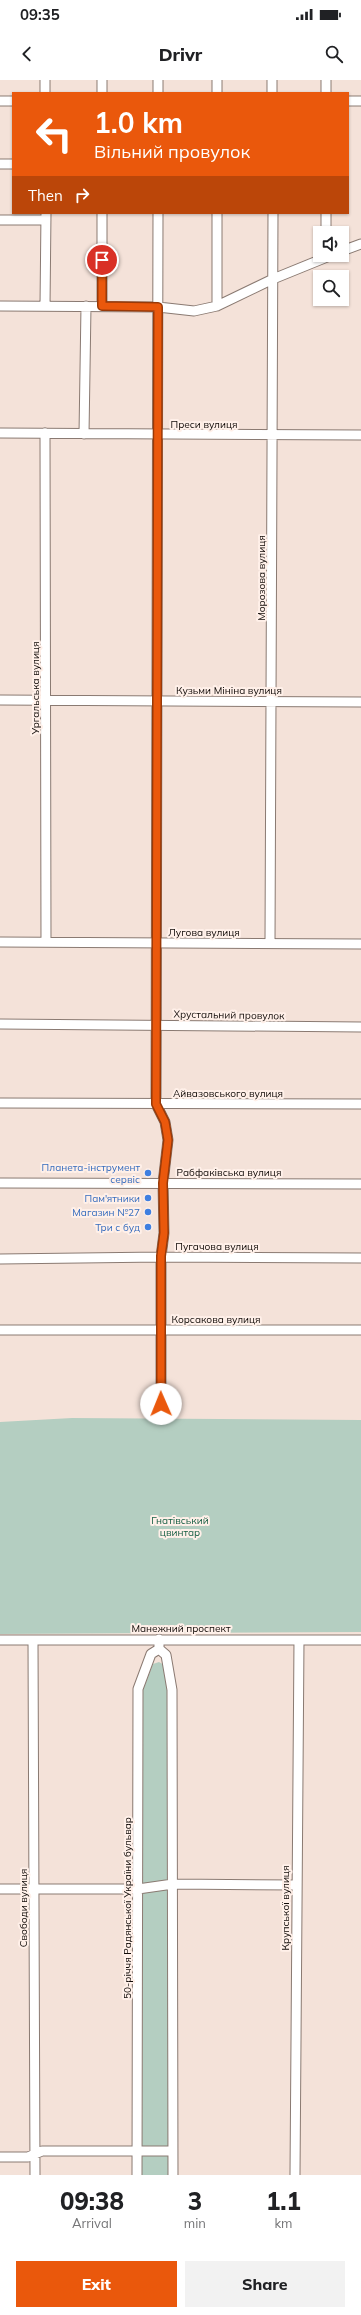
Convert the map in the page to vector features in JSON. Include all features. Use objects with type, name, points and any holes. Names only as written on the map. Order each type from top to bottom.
[{"type":"street","points":[[45,80],[45,92]]},
{"type":"street","points":[[102,80],[102,92]]},
{"type":"street","points":[[158,80],[158,92]]},
{"type":"street","points":[[217,80],[217,92]]},
{"type":"street","points":[[272,80],[272,92]]},
{"type":"street","points":[[326,80],[326,92]]},
{"type":"street","points":[[0,101],[12,101]]},
{"type":"street","points":[[349,101],[361,101]]},
{"type":"street","points":[[0,164],[12,164]]},
{"type":"street","points":[[102,214],[102,306]]},
{"type":"street","points":[[158,214],[156,1104],[165,1122],[168,1140],[163,1183],[164,1233],[161,1256],[161,1404]]},
{"type":"street","points":[[217,214],[217,306]]},
{"type":"street","name":"Морозова вулиця","points":[[270,943],[273,214]]},
{"type":"street","points":[[326,214],[326,226]]},
{"type":"street","points":[[0,220],[46,217],[45,306]]},
{"type":"street","points":[[349,248],[361,244]]},
{"type":"street","points":[[0,306],[158,307],[194,311],[217,306],[273,279],[314,262]]},
{"type":"street","points":[[84,434],[86,306]]},
{"type":"street","name":"Преси вулиця","points":[[0,433],[361,435]]},
{"type":"street","name":"Ургальська вулиця","points":[[45,433],[46,942]]},
{"type":"street","name":"Кузьми Мініна вулиця","points":[[0,700],[361,702]]},
{"type":"street","name":"Лугова вулиця","points":[[0,942],[361,944]]},
{"type":"street","name":"Хрустальний провулок","points":[[0,1024],[361,1027]]},
{"type":"street","name":"Айвазовського вулиця","points":[[0,1103],[361,1104]]},
{"type":"street","name":"Рабфаківська вулиця","points":[[0,1183],[361,1184]]},
{"type":"street","name":"Пугачова вулиця","points":[[0,1259],[161,1256],[361,1258]]},
{"type":"street","name":"Корсакова вулиця","points":[[0,1330],[361,1330]]},
{"type":"street","points":[[159,1639],[159,1649],[166,1655],[172,1690],[173,2175]]},
{"type":"street","name":"Манежний проспект","points":[[0,1640],[361,1640]]},
{"type":"street","name":"Свободи вулиця","points":[[33,1640],[35,2175]]},
{"type":"street","name":"Крупської вулиця","points":[[294,2175],[299,1640]]},
{"type":"street","name":"50-річчя Радянської України бульвар","points":[[137,2175],[138,1689],[151,1654],[159,1649]]},
{"type":"street","points":[[0,1890],[138,1889],[172,1884],[296,1884]]},
{"type":"street","points":[[0,2157],[36,2155],[42,2151],[173,2151]]},
{"type":"green space","name":"Гнатівський цвинтар","points":[[72,1418],[361,1420],[361,1632],[0,1634],[0,1422]]},
{"type":"green space","points":[[159,1662],[164,1665],[170,1691],[170,2175],[142,2175],[143,1690],[153,1664]]},
{"type":"place","name":"Планета-інструмент сервіс","points":[[148,1173]]},
{"type":"place","name":"Пам'ятники","points":[[148,1198]]},
{"type":"place","name":"Магазин №27","points":[[148,1212]]},
{"type":"place","name":"Три с буд","points":[[148,1227]]},
{"type":"route","points":[[102,260],[102,306],[158,307],[156,1104],[165,1122],[168,1140],[163,1183],[165,1202],[164,1233],[161,1256],[161,1404]]}]
